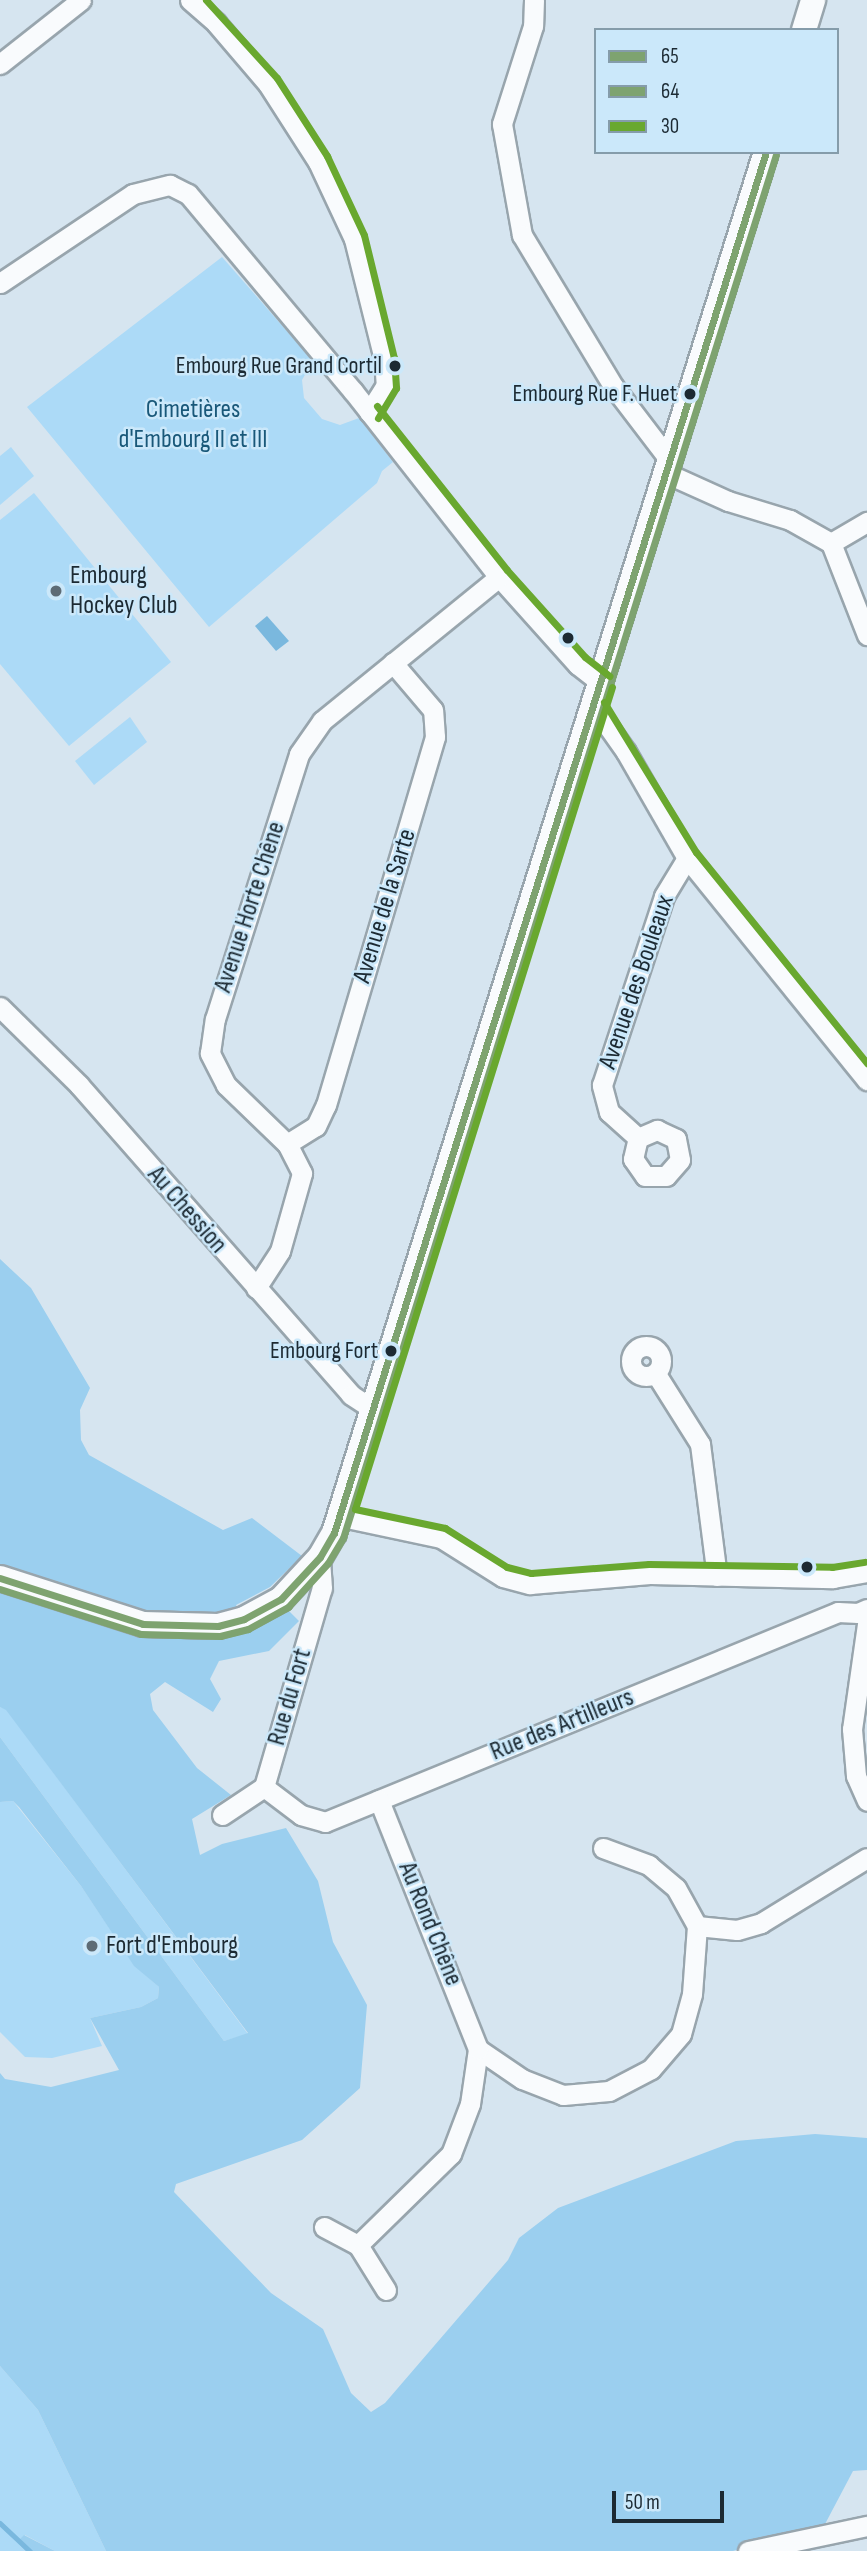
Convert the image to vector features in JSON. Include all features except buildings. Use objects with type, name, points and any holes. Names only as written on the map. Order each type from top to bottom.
[{"type":"main road","points":[[805,28],[813,0]]},
{"type":"main road","points":[[0,1578],[143,1624],[196,1628],[264,1611],[290,1591],[320,1557],[342,1517],[765,154]]},
{"type":"street","points":[[0,64],[81,0]]},
{"type":"street","points":[[190,0],[216,23],[268,84],[318,162],[354,239],[384,359],[386,384],[369,412]]},
{"type":"street","points":[[534,0],[533,26],[502,124],[522,235],[613,386],[669,468],[728,501],[790,520],[831,543],[867,635]]},
{"type":"street","points":[[0,283],[133,194],[170,186],[188,194],[369,412],[499,577],[578,665],[602,684]]},
{"type":"street","points":[[831,543],[867,522]]},
{"type":"street","name":"Avenue Horte Chêne","points":[[256,1288],[280,1251],[302,1173],[286,1144],[226,1084],[210,1053],[215,1019],[307,737],[499,577]]},
{"type":"street","name":"Avenue de la Sarte","points":[[286,1144],[316,1126],[326,1105],[435,737],[433,710],[393,663]]},
{"type":"street","name":"Avenue des Bouleaux","points":[[595,708],[626,752],[687,858],[867,1080]]},
{"type":"street","name":"Avenue des Bouleaux","points":[[638,1138],[609,1112],[602,1085],[664,896],[687,858]]},
{"type":"street","name":"Au Chession","points":[[0,1007],[79,1085],[351,1395],[376,1411]]},
{"type":"street","points":[[656,1374],[700,1444],[718,1576]]},
{"type":"street","points":[[342,1517],[441,1538],[503,1577],[522,1583],[650,1574],[833,1578],[867,1572]]},
{"type":"street","name":"Rue du Fort","points":[[264,1787],[322,1588],[320,1557]]},
{"type":"street","name":"Rue des Artilleurs","points":[[264,1787],[301,1815],[325,1822],[838,1612],[858,1614],[867,1609]]},
{"type":"street","points":[[867,1624],[852,1729],[856,1776],[867,1801]]},
{"type":"street","points":[[222,1815],[264,1787]]},
{"type":"street","name":"Au Rond Chêne","points":[[358,2245],[451,2154],[470,2104],[478,2049],[379,1800]]},
{"type":"street","points":[[478,2049],[522,2078],[563,2095],[609,2091],[651,2069],[681,2034],[692,1994],[697,1926],[676,1888],[649,1865],[603,1848]]},
{"type":"street","points":[[697,1926],[737,1930],[761,1923],[867,1858]]},
{"type":"street","points":[[324,2227],[358,2245],[386,2290]]},
{"type":"street","points":[[748,2551],[867,2526]]},
{"type":"green space","name":"Cimetières d'Embourg II et III","points":[[222,257],[313,361],[302,380],[304,398],[322,419],[340,425],[359,418],[393,462],[382,471],[377,483],[209,627],[27,407]]},
{"type":"green space","points":[[11,447],[34,476],[0,505],[0,456]]},
{"type":"green space","name":"Embourg Hockey Club","points":[[34,493],[171,662],[69,746],[0,664],[0,520]]},
{"type":"green space","points":[[130,717],[147,742],[94,785],[75,761]]},
{"type":"green space","points":[[0,1707],[6,1709],[248,2034],[224,2041],[0,1737]]},
{"type":"green space","points":[[13,1801],[81,1886],[134,1965],[159,1987],[158,1998],[141,2007],[90,2018],[102,2046],[52,2058],[25,2057],[0,2032],[0,1802]]},
{"type":"green space","points":[[0,2366],[38,2410],[106,2551],[55,2551],[25,2535],[17,2542],[25,2551],[0,2551]]},
{"type":"shaded area","points":[[267,616],[289,641],[276,651],[255,626]]},
{"type":"shaded area","points":[[0,1259],[31,1288],[90,1388],[80,1410],[81,1440],[89,1455],[223,1530],[252,1518],[302,1556],[270,1587],[236,1605],[249,1630],[288,1610],[299,1621],[269,1651],[219,1661],[210,1679],[221,1699],[213,1712],[165,1682],[150,1694],[153,1710],[197,1768],[231,1795],[192,1819],[200,1855],[222,1844],[286,1828],[318,1881],[333,1942],[367,2005],[360,2088],[302,2140],[176,2184],[174,2192],[271,2293],[323,2329],[351,2393],[371,2412],[385,2403],[508,2260],[519,2238],[558,2208],[736,2141],[815,2134],[867,2138],[867,2470],[853,2471],[824,2526],[733,2551],[106,2551],[38,2410],[0,2366],[0,2073],[5,2079],[51,2087],[119,2070],[90,2018],[141,2007],[158,1998],[159,1987],[134,1966],[81,1886],[19,1807],[13,1801],[0,1802],[0,1737],[224,2041],[248,2033],[6,1710],[0,1707]]},
{"type":"shaded area","points":[[24,2535],[55,2551],[25,2551],[17,2542]]},
{"type":"waterway","points":[[0,2523],[30,2551]]},
{"type":"transit line","name":"30","points":[[206,0],[277,78],[327,156],[364,235],[394,358],[396,388],[378,418]]},
{"type":"transit line","name":"65","points":[[0,1578],[143,1624],[218,1626],[244,1619],[281,1599],[320,1557],[334,1533],[765,154]]},
{"type":"transit line","name":"64","points":[[0,1589],[141,1634],[220,1636],[248,1629],[288,1607],[328,1563],[343,1538],[776,155]]},
{"type":"transit line","name":"30","points":[[377,406],[507,570],[585,657],[609,676]]},
{"type":"transit line","name":"30","points":[[612,687],[355,1509],[445,1528],[507,1567],[531,1573],[649,1564],[832,1567],[865,1562]]},
{"type":"transit line","name":"30","points":[[604,702],[696,852],[867,1063]]},
{"type":"place","name":"Embourg Rue Grand Cortil","points":[[395,366]]},
{"type":"place","name":"Embourg Rue F. Huet","points":[[690,394]]},
{"type":"place","name":"Embourg Hockey Club","points":[[56,591]]},
{"type":"place","name":"Embourg Fort","points":[[391,1351]]},
{"type":"place","name":"Fort d'Embourg","points":[[92,1946]]}]
